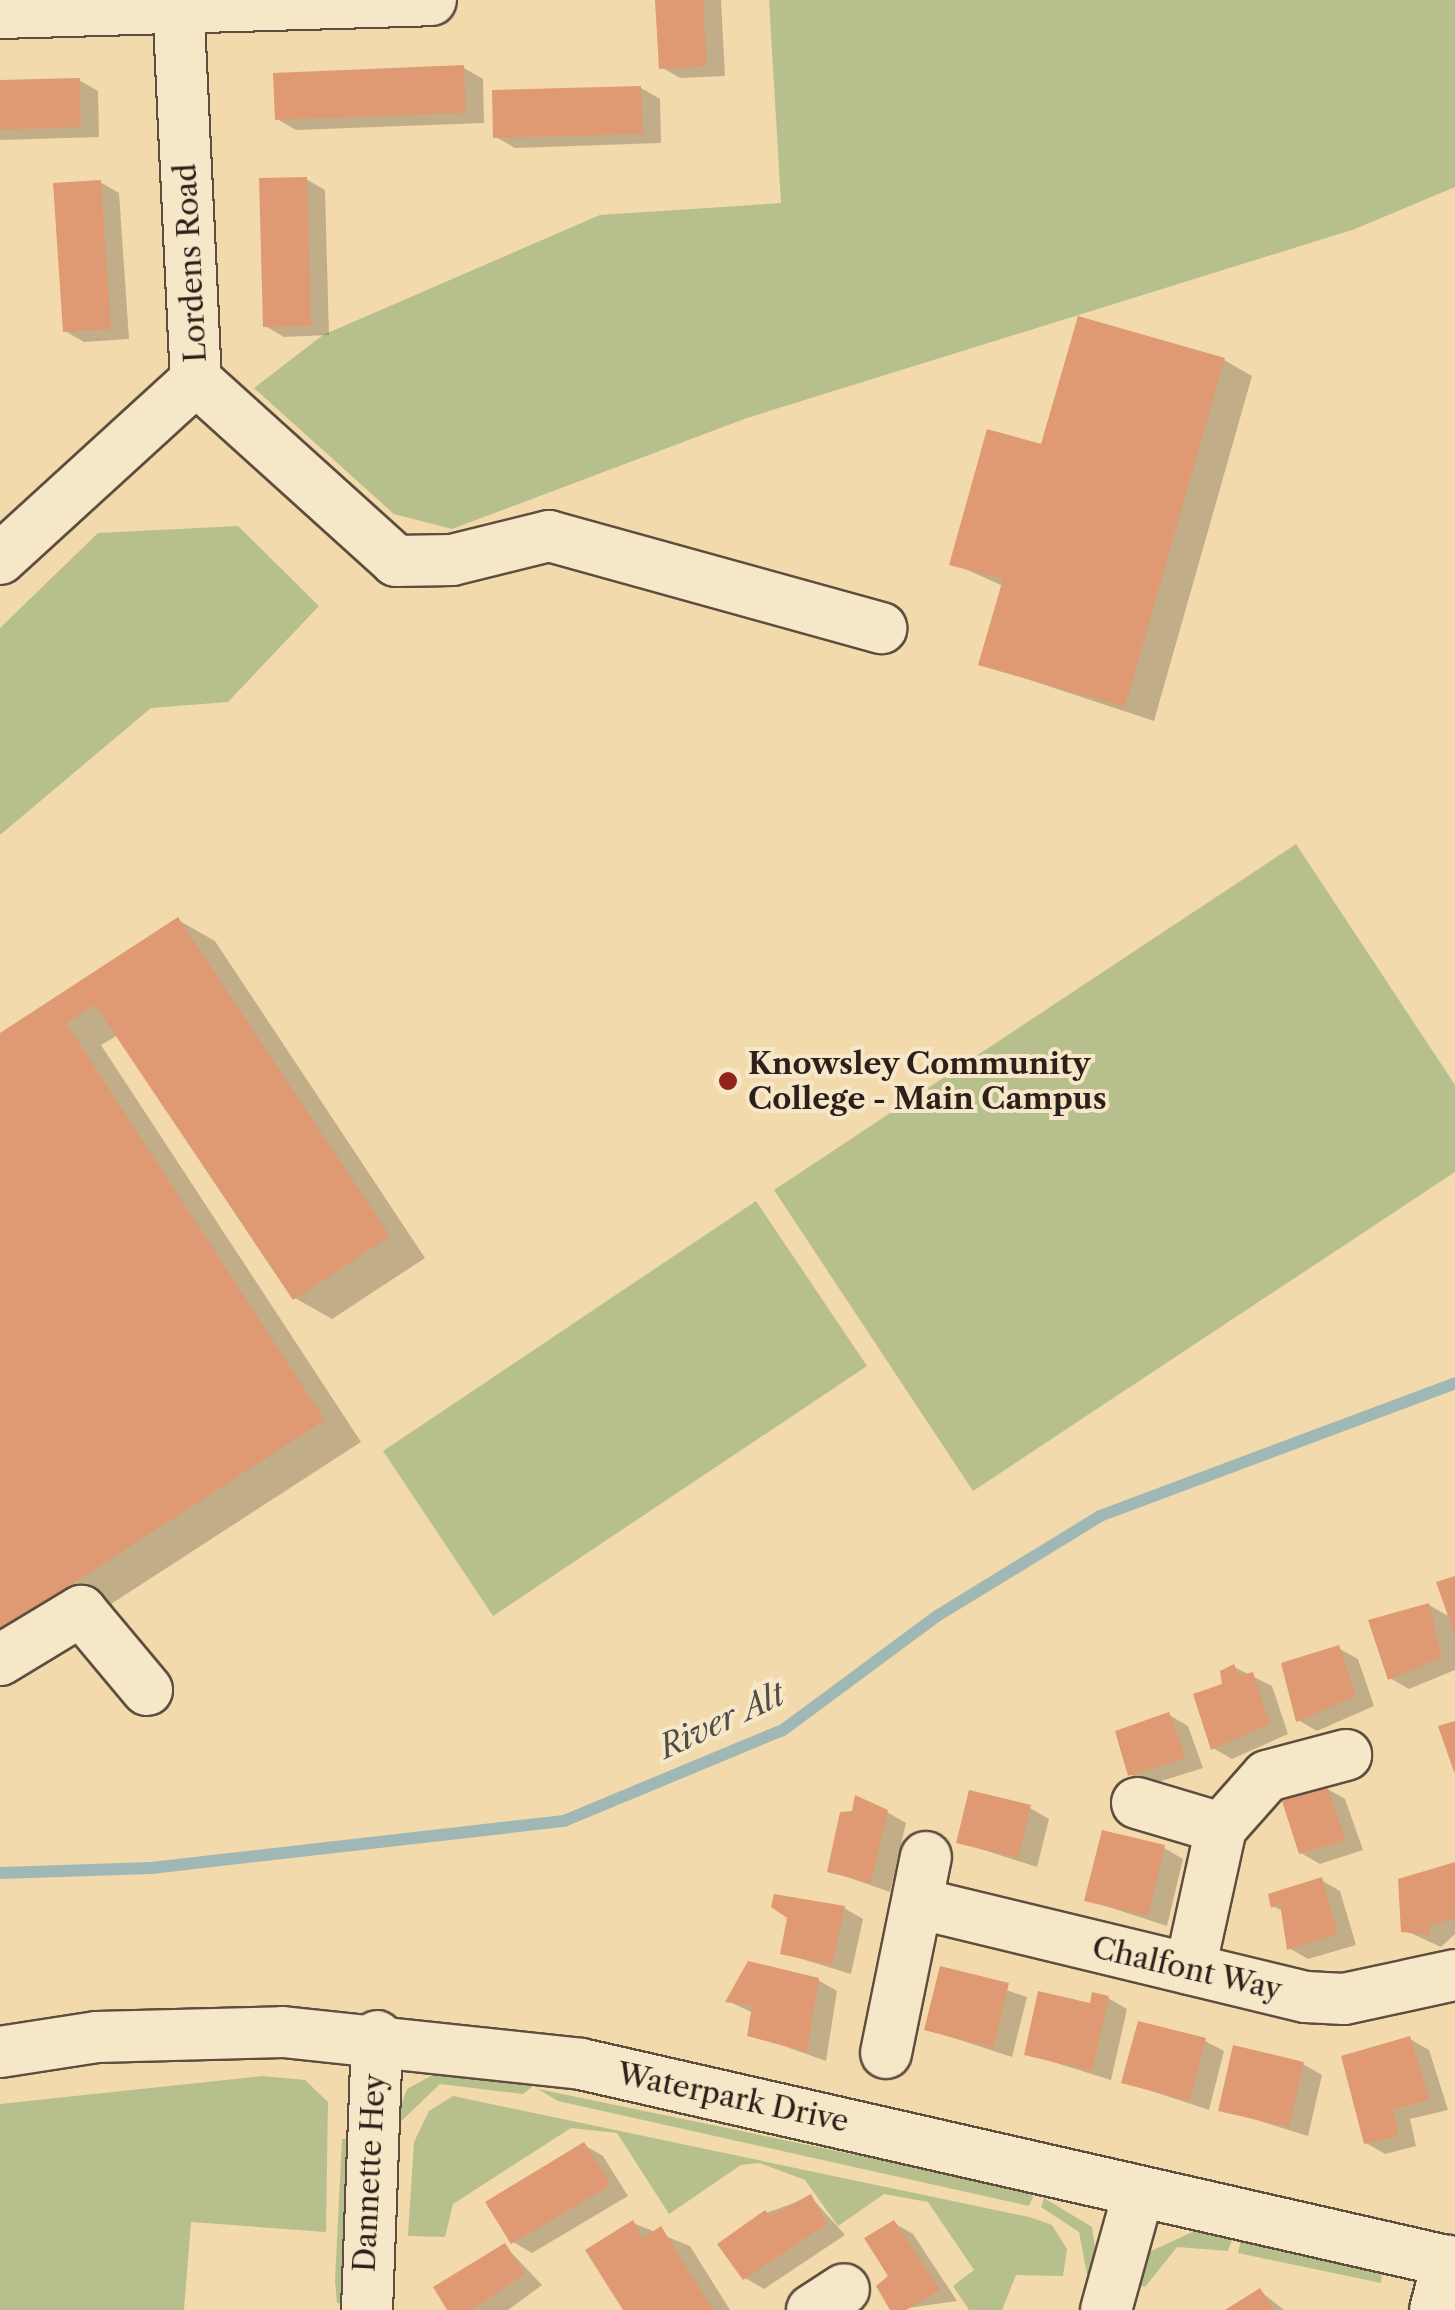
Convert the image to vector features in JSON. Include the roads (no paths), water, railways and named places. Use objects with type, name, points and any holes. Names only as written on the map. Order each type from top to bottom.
[{"type":"street","points":[[0,13],[178,2],[431,0]]},
{"type":"street","name":"Lordens Road","points":[[178,2],[196,380],[396,561],[452,560],[549,536],[881,628]]},
{"type":"street","points":[[0,559],[196,380]]},
{"type":"street","points":[[0,1660],[81,1611],[147,1690]]},
{"type":"street","points":[[1190,1969],[1221,1828],[1267,1776],[1346,1755]]},
{"type":"street","points":[[1137,1803],[1221,1828]]},
{"type":"street","name":"Chalfont Way","points":[[886,2053],[924,1880],[1190,1969],[1344,2000],[1455,1976]]},
{"type":"street","name":"Waterpark Drive","points":[[0,2052],[183,2033],[377,2036],[671,2082],[1452,2262]]},
{"type":"street","name":"Dannette Hey","points":[[368,2310],[377,2036]]},
{"type":"street","points":[[1106,2310],[1139,2192]]},
{"type":"street","points":[[1435,2310],[1452,2262]]},
{"type":"waterway","name":"River Alt","points":[[0,1873],[151,1868],[564,1821],[783,1730],[937,1616],[1100,1516],[1455,1383]]},
{"type":"place","name":"Knowsley Community College - Main Campus","points":[[728,1081]]}]
